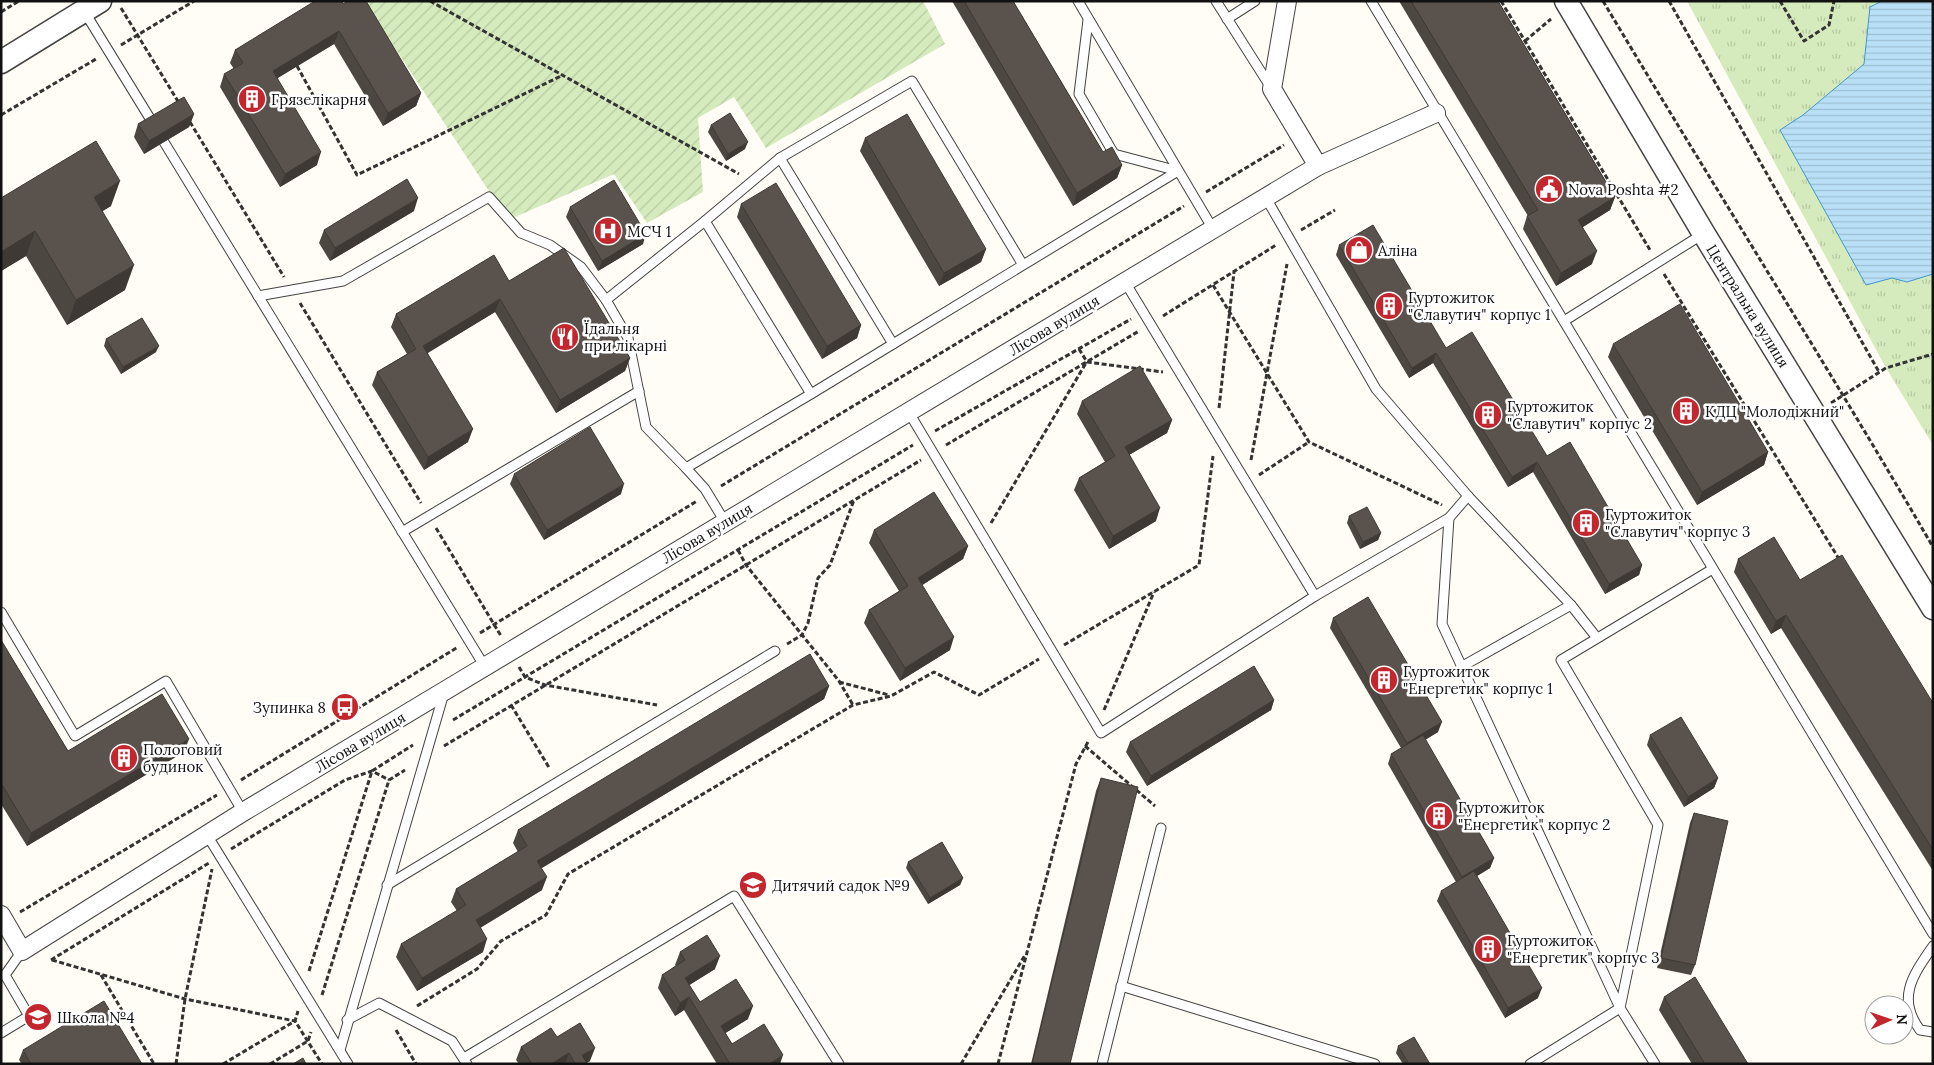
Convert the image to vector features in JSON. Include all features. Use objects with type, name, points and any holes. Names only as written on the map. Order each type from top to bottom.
[{"type":"street","points":[[1287,1],[1272,89],[1318,166]]},
{"type":"street","name":"Центральна вулиця","points":[[1567,3],[1704,234],[1933,608]]},
{"type":"street","points":[[1,62],[87,4]]},
{"type":"street","name":"Лісова вулиця","points":[[22,951],[243,812],[1318,166],[1436,113]]},
{"type":"street","points":[[3,918],[22,951]]},
{"type":"lane","points":[[1078,1],[1213,229]]},
{"type":"lane","points":[[1216,1],[1272,89]]},
{"type":"lane","points":[[1227,19],[1255,1]]},
{"type":"lane","points":[[1371,1],[1436,113],[1564,321],[1712,570],[1933,934]]},
{"type":"lane","points":[[87,4],[154,125]]},
{"type":"lane","points":[[1088,20],[1079,94],[1114,154],[1178,171]]},
{"type":"lane","points":[[606,300],[706,221],[780,158],[912,81],[1023,265]]},
{"type":"lane","points":[[164,142],[485,667]]},
{"type":"lane","points":[[780,158],[893,344]]},
{"type":"lane","points":[[686,468],[1178,171]]},
{"type":"lane","points":[[258,296],[343,281],[489,198],[521,233],[550,245],[581,267],[606,300],[628,338],[646,427],[686,468],[708,494],[725,522]]},
{"type":"lane","points":[[1266,198],[1376,389],[1468,496],[1571,604],[1597,638]]},
{"type":"lane","points":[[706,221],[811,394]]},
{"type":"lane","points":[[1564,321],[1704,234]]},
{"type":"lane","points":[[1125,282],[1315,596]]},
{"type":"lane","points":[[402,532],[639,391]]},
{"type":"lane","points":[[908,411],[1101,733],[1315,596],[1452,515],[1468,496]]},
{"type":"lane","points":[[1452,515],[1442,624],[1620,1008],[1655,1064]]},
{"type":"lane","points":[[1530,1064],[1620,1008],[1658,825],[1561,660],[1712,570]]},
{"type":"lane","points":[[1461,667],[1571,604]]},
{"type":"lane","points":[[1,612],[75,736],[166,681],[243,812]]},
{"type":"lane","points":[[388,885],[775,651]]},
{"type":"lane","points":[[340,1050],[347,1020],[444,691]]},
{"type":"lane","points":[[1102,1064],[1161,828]]},
{"type":"lane","points":[[208,835],[348,1064]]},
{"type":"lane","points":[[347,1020],[380,1003],[452,1041],[465,1061],[734,896],[839,1064]]},
{"type":"lane","points":[[1933,946],[1916,970],[1907,992],[1911,1018],[1920,1030],[1933,1032]]},
{"type":"lane","points":[[1,1033],[29,1016],[4,975],[22,951]]},
{"type":"lane","points":[[1122,986],[1375,1064]]},
{"type":"path","points":[[1,12],[19,1]]},
{"type":"path","points":[[117,1],[184,112]]},
{"type":"path","points":[[430,1],[752,182]]},
{"type":"path","points":[[1501,1],[1657,263],[1844,568]]},
{"type":"path","points":[[1603,1],[1707,176],[1844,395],[1933,547]]},
{"type":"path","points":[[1669,1],[1878,372]]},
{"type":"path","points":[[1780,1],[1804,41],[1829,25],[1834,1]]},
{"type":"path","points":[[1525,41],[1567,3]]},
{"type":"path","points":[[297,66],[357,175],[562,75]]},
{"type":"path","points":[[189,120],[525,677],[545,685],[680,709]]},
{"type":"path","points":[[3,918],[228,788],[494,624],[1300,135]]},
{"type":"path","points":[[270,1064],[308,1042],[390,780],[425,757],[854,500],[1151,325],[1335,210]]},
{"type":"path","points":[[1246,483],[1268,372],[1290,239]]},
{"type":"path","points":[[403,1014],[477,969],[501,941],[546,914],[568,874],[853,705],[891,696],[934,672],[979,695],[1199,565],[1234,272]]},
{"type":"path","points":[[1213,285],[1268,372],[1309,442],[1452,515]]},
{"type":"path","points":[[223,1064],[295,1021],[372,771],[432,732],[924,438],[1143,312]]},
{"type":"path","points":[[1079,349],[1087,362]]},
{"type":"path","points":[[1814,414],[1878,372],[1933,354]]},
{"type":"path","points":[[1087,362],[1181,375]]},
{"type":"path","points":[[983,537],[1087,362]]},
{"type":"path","points":[[1246,483],[1309,442]]},
{"type":"path","points":[[775,651],[802,635],[808,623],[818,578],[830,565],[854,500]]},
{"type":"path","points":[[738,550],[746,565],[839,682],[853,705]]},
{"type":"path","points":[[998,1064],[1076,764],[1098,727],[1154,591]]},
{"type":"path","points":[[839,682],[891,696]]},
{"type":"path","points":[[511,706],[558,782]]},
{"type":"path","points":[[1085,746],[1155,806]]},
{"type":"path","points":[[176,1064],[185,1000],[209,872],[220,856]]},
{"type":"path","points":[[961,1064],[1028,950]]},
{"type":"path","points":[[22,951],[185,1000],[295,1021],[322,1064]]},
{"type":"path","points":[[101,974],[154,1064]]},
{"type":"path","points":[[380,1003],[416,1064]]},
{"type":"green space","points":[[364,1],[923,1],[945,44],[766,148],[734,97],[698,118],[703,192],[647,223],[614,174],[508,220]]},
{"type":"green space","points":[[1687,1],[1933,1],[1933,445],[1886,368]]},
{"type":"water","points":[[1882,1],[1933,1],[1933,274],[1907,282],[1892,278],[1866,285],[1780,130],[1803,115],[1864,64],[1870,7]]},
{"type":"building","name":"Грязелікарня","points":[[315,1],[342,1],[343,4],[348,1],[366,1],[421,93],[388,113],[339,31],[273,71],[321,152],[285,174],[224,74],[243,63],[235,50]]},
{"type":"building","points":[[964,1],[1013,1],[1103,152],[1112,147],[1122,165],[1077,193]]},
{"type":"building","points":[[1411,1],[1498,1],[1615,197],[1578,220],[1597,251],[1561,273],[1527,216],[1538,210]]},
{"type":"building","points":[[184,97],[194,114],[149,141],[138,124]]},
{"type":"building","points":[[730,113],[748,142],[728,154],[711,125]]},
{"type":"building","points":[[907,114],[986,249],[944,273],[865,138]]},
{"type":"building","points":[[96,141],[120,181],[94,197],[134,265],[76,300],[35,231],[1,252],[1,198]]},
{"type":"building","points":[[407,179],[418,198],[335,248],[324,230]]},
{"type":"building","points":[[614,180],[646,234],[602,261],[570,207]]},
{"type":"building","points":[[776,183],[861,325],[827,346],[741,204]]},
{"type":"building","points":[[1373,225],[1446,348],[1472,332],[1547,456],[1570,442],[1642,565],[1609,584],[1537,462],[1512,477],[1436,353],[1412,368],[1339,245]]},
{"type":"building","points":[[564,248],[630,358],[560,400],[500,299],[423,346],[473,429],[428,457],[377,372],[416,349],[396,314],[494,255],[509,281]]},
{"type":"building","name":"КДЦ \"Молодіжний\"","points":[[1680,304],[1768,452],[1702,492],[1613,344]]},
{"type":"building","points":[[142,318],[159,346],[123,367],[106,339]]},
{"type":"building","points":[[1140,366],[1172,420],[1125,447],[1160,508],[1113,536],[1079,478],[1115,456],[1082,401]]},
{"type":"building","points":[[590,427],[624,484],[547,530],[514,474]]},
{"type":"building","points":[[934,492],[968,546],[918,578],[954,637],[905,668],[869,610],[908,586],[874,530]]},
{"type":"building","points":[[1367,507],[1381,533],[1363,542],[1349,516]]},
{"type":"building","points":[[1774,537],[1800,580],[1842,555],[1933,703],[1933,850],[1786,615],[1776,621],[1738,559]]},
{"type":"building","name":"Гуртожиток \"Енергетик\" корпус 1","points":[[1368,597],[1442,722],[1407,743],[1333,618]]},
{"type":"building","name":"Пологовий будинок","points":[[1,640],[68,751],[162,694],[189,739],[31,833],[1,783]]},
{"type":"building","points":[[810,654],[829,686],[537,861],[547,877],[476,920],[487,939],[422,978],[401,944],[466,905],[456,889],[527,846],[518,830]]},
{"type":"building","points":[[1254,666],[1274,700],[1151,776],[1130,742]]},
{"type":"building","points":[[1681,717],[1718,778],[1688,797],[1650,735]]},
{"type":"building","name":"Гуртожиток \"Енергетик\" корпус 2","points":[[1423,735],[1494,858],[1462,877],[1391,754]]},
{"type":"building","points":[[1101,778],[1138,787],[1070,1064],[1032,1064]]},
{"type":"building","points":[[1694,813],[1728,821],[1695,965],[1661,958]]},
{"type":"building","points":[[942,842],[963,878],[930,898],[908,862]]},
{"type":"building","name":"Гуртожиток \"Енергетик\" корпус 3","points":[[1474,871],[1542,988],[1508,1008],[1441,891]]},
{"type":"building","points":[[707,935],[720,956],[685,978],[700,1002],[736,979],[753,1006],[721,1026],[732,1044],[764,1024],[783,1055],[769,1064],[730,1064],[689,997],[680,1003],[662,975],[685,960],[680,952]]},
{"type":"building","points":[[1695,977],[1748,1064],[1705,1064],[1664,997]]},
{"type":"building","points":[[104,1001],[142,1064],[31,1064],[23,1050]]},
{"type":"building","points":[[580,1023],[595,1048],[582,1055],[587,1064],[575,1064],[569,1053],[551,1064],[532,1064],[521,1047],[551,1028],[557,1037]]},
{"type":"building","points":[[1414,1037],[1430,1064],[1409,1064],[1398,1046]]},
{"type":"building","points":[[303,1058],[306,1064],[293,1064]]},
{"type":"place","name":"Грязелікарня","points":[[252,99]]},
{"type":"place","name":"Nova Poshta #2","points":[[1549,189]]},
{"type":"place","name":"МСЧ 1","points":[[608,231]]},
{"type":"place","name":"Аліна","points":[[1359,250]]},
{"type":"place","name":"Гуртожиток \"Славутич\" корпус 1","points":[[1389,306]]},
{"type":"place","name":"Їдальня при лікарні","points":[[565,337]]},
{"type":"place","name":"КДЦ \"Молодіжний\"","points":[[1686,411]]},
{"type":"place","name":"Гуртожиток \"Славутич\" корпус 2","points":[[1488,415]]},
{"type":"place","name":"Гуртожиток \"Славутич\" корпус 3","points":[[1586,523]]},
{"type":"place","name":"Гуртожиток \"Енергетик\" корпус 1","points":[[1384,680]]},
{"type":"place","name":"Зупинка 8","points":[[345,707]]},
{"type":"place","name":"Пологовий будинок","points":[[124,758]]},
{"type":"place","name":"Гуртожиток \"Енергетик\" корпус 2","points":[[1439,816]]},
{"type":"place","name":"Дитячий садок №9","points":[[753,885]]},
{"type":"place","name":"Гуртожиток \"Енергетик\" корпус 3","points":[[1488,949]]},
{"type":"place","name":"Школа №4","points":[[38,1017]]}]
